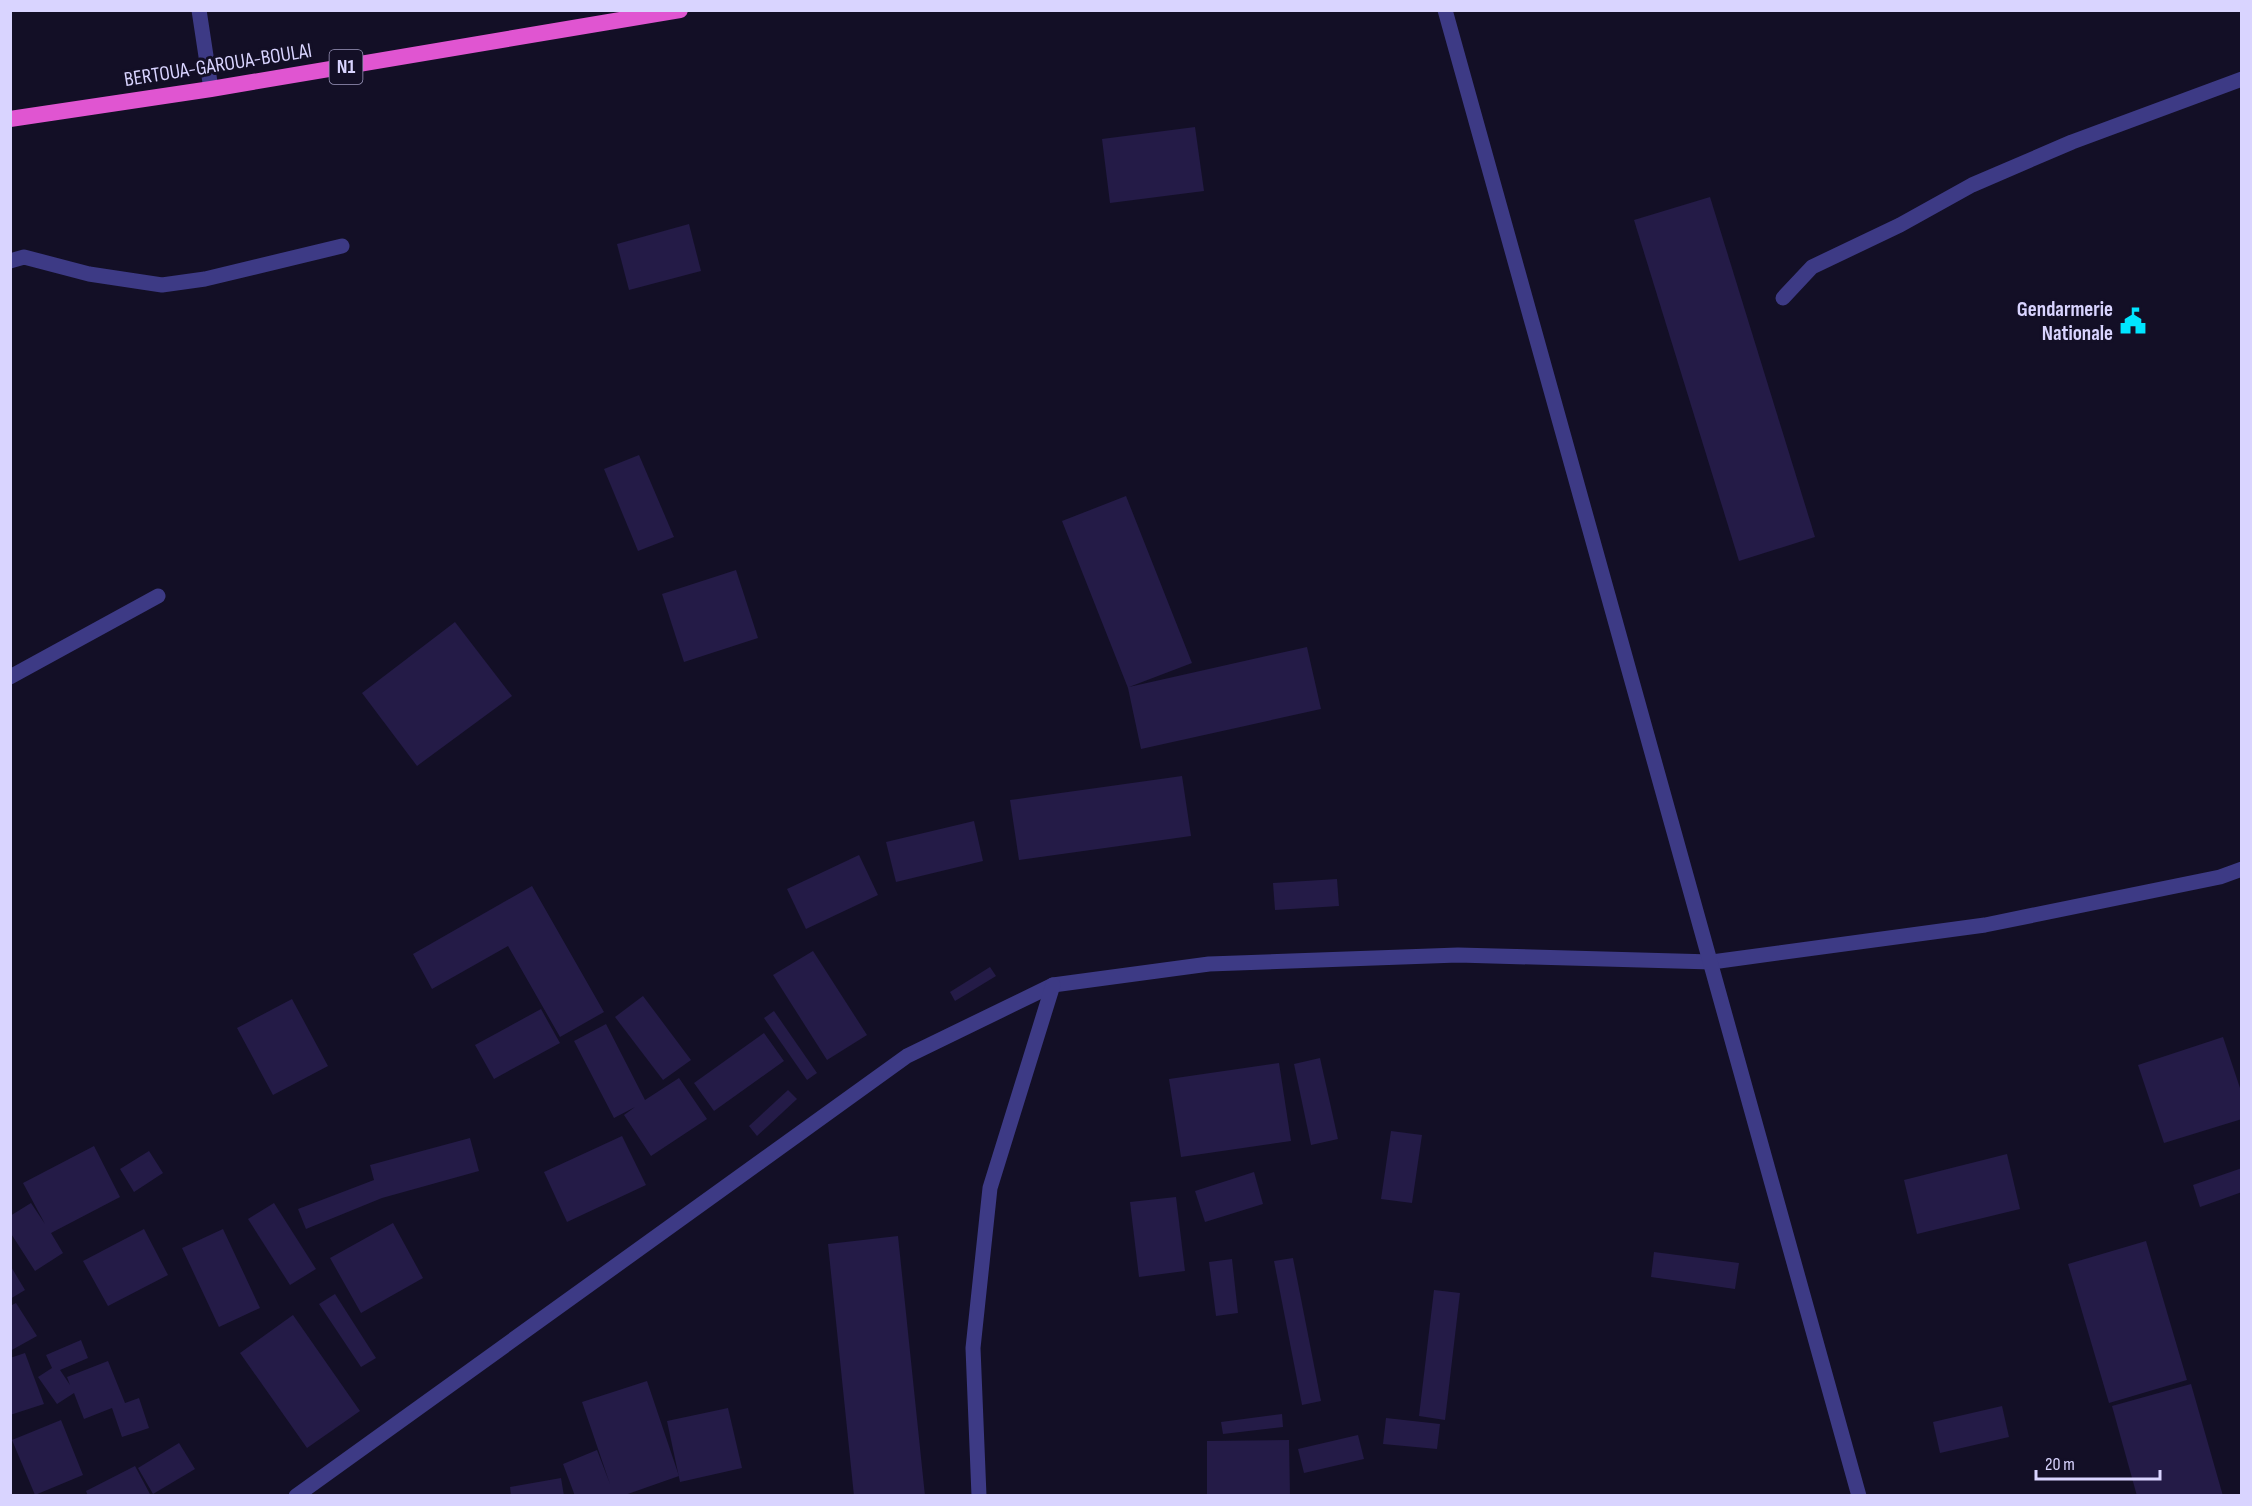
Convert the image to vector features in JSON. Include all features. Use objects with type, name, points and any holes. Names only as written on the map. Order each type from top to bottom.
[{"type":"highway","name":"BERTOUA-GAROUA-BOULAI","points":[[10,119],[211,90],[680,10]]},
{"type":"street","points":[[199,10],[211,90]]},
{"type":"street","points":[[1445,10],[1859,1496]]},
{"type":"street","points":[[1783,298],[1812,267],[1900,225],[1972,185],[2072,142],[2241,79]]},
{"type":"street","points":[[10,261],[24,257],[89,273],[162,285],[205,279],[342,246]]},
{"type":"street","points":[[10,677],[158,596]]},
{"type":"street","points":[[296,1496],[907,1056],[1053,985],[1209,963],[1458,955],[1712,962],[1985,926],[2220,877],[2241,869]]},
{"type":"street","points":[[979,1496],[973,1348],[990,1188],[1053,985]]},
{"type":"building","points":[[1195,127],[1204,191],[1110,203],[1102,139]]},
{"type":"building","points":[[1710,197],[1815,537],[1739,561],[1634,220]]},
{"type":"building","points":[[689,224],[701,271],[629,290],[617,244]]},
{"type":"building","points":[[639,455],[674,537],[638,551],[604,469]]},
{"type":"building","points":[[1126,496],[1192,663],[1129,687],[1307,647],[1321,709],[1141,749],[1128,688],[1062,521]]},
{"type":"building","points":[[736,570],[758,638],[684,662],[662,594]]},
{"type":"building","points":[[455,622],[512,696],[417,766],[362,693]]},
{"type":"building","points":[[1182,776],[1191,836],[1019,860],[1010,800]]},
{"type":"building","points":[[974,821],[983,861],[896,882],[886,842]]},
{"type":"building","points":[[859,855],[878,895],[806,929],[787,889]]},
{"type":"building","points":[[1337,879],[1339,906],[1275,910],[1273,883]]},
{"type":"building","points":[[532,886],[604,1012],[560,1037],[508,946],[432,989],[413,954]]},
{"type":"building","points":[[813,951],[867,1035],[827,1060],[773,975]]},
{"type":"building","points":[[990,967],[996,976],[955,1001],[950,992]]},
{"type":"building","points":[[643,996],[691,1060],[663,1080],[615,1017]]},
{"type":"building","points":[[292,999],[328,1066],[273,1095],[237,1028]]},
{"type":"building","points":[[541,1009],[560,1043],[494,1079],[475,1045]]},
{"type":"building","points":[[774,1011],[817,1073],[807,1080],[764,1018]]},
{"type":"building","points":[[606,1024],[645,1100],[679,1078],[707,1119],[651,1156],[624,1115],[635,1107],[614,1118],[574,1041]]},
{"type":"building","points":[[764,1033],[784,1061],[714,1111],[694,1083]]},
{"type":"building","points":[[2223,1037],[2242,1094],[2242,1119],[2164,1143],[2138,1065]]},
{"type":"building","points":[[1320,1058],[1338,1139],[1311,1145],[1294,1064]]},
{"type":"building","points":[[1279,1063],[1291,1141],[1181,1157],[1169,1079]]},
{"type":"building","points":[[788,1090],[797,1099],[757,1136],[749,1126]]},
{"type":"building","points":[[1391,1131],[1422,1135],[1412,1203],[1381,1199]]},
{"type":"building","points":[[622,1136],[646,1185],[567,1222],[544,1172]]},
{"type":"building","points":[[470,1138],[479,1171],[382,1198],[306,1229],[298,1209],[374,1180],[370,1165]]},
{"type":"building","points":[[94,1146],[120,1197],[51,1233],[63,1253],[35,1271],[10,1232],[10,1216],[31,1203],[45,1224],[23,1183]]},
{"type":"building","points":[[149,1151],[163,1173],[134,1192],[120,1169]]},
{"type":"building","points":[[2007,1154],[2020,1209],[1917,1234],[1904,1180]]},
{"type":"building","points":[[2242,1168],[2242,1192],[2200,1207],[2193,1185]]},
{"type":"building","points":[[1254,1172],[1263,1204],[1205,1222],[1195,1191]]},
{"type":"building","points":[[1176,1197],[1185,1271],[1139,1277],[1130,1202]]},
{"type":"building","points":[[274,1203],[316,1269],[290,1285],[248,1219]]},
{"type":"building","points":[[393,1223],[423,1278],[361,1313],[330,1258]]},
{"type":"building","points":[[144,1229],[168,1275],[108,1306],[83,1261]]},
{"type":"building","points":[[223,1229],[260,1308],[219,1327],[182,1248]]},
{"type":"building","points":[[898,1236],[925,1496],[854,1496],[828,1244]]},
{"type":"building","points":[[2146,1241],[2187,1380],[2109,1403],[2068,1264]]},
{"type":"building","points":[[1654,1252],[1739,1263],[1735,1289],[1651,1277]]},
{"type":"building","points":[[1293,1258],[1321,1401],[1302,1405],[1274,1261]]},
{"type":"building","points":[[1232,1259],[1238,1313],[1216,1316],[1209,1262]]},
{"type":"building","points":[[10,1265],[25,1290],[10,1299]]},
{"type":"building","points":[[1434,1290],[1460,1293],[1445,1420],[1419,1416]]},
{"type":"building","points":[[335,1294],[376,1358],[361,1367],[319,1304]]},
{"type":"building","points":[[16,1303],[37,1336],[10,1351],[10,1306]]},
{"type":"building","points":[[293,1315],[360,1411],[307,1448],[240,1353]]},
{"type":"building","points":[[81,1340],[88,1358],[60,1370],[70,1385],[67,1377],[108,1361],[125,1403],[139,1398],[149,1428],[122,1437],[112,1408],[84,1419],[74,1393],[57,1404],[38,1377],[52,1368],[46,1355]]},
{"type":"building","points":[[25,1353],[44,1404],[10,1415],[10,1358]]},
{"type":"building","points":[[647,1381],[679,1476],[622,1496],[575,1496],[563,1464],[597,1450],[610,1484],[582,1402]]},
{"type":"building","points":[[2191,1384],[2223,1496],[2137,1496],[2112,1406]]},
{"type":"building","points":[[2002,1406],[2009,1437],[1940,1453],[1933,1422]]},
{"type":"building","points":[[728,1408],[742,1468],[680,1482],[667,1421]]},
{"type":"building","points":[[1282,1414],[1283,1427],[1223,1434],[1221,1422]]},
{"type":"building","points":[[1386,1418],[1440,1424],[1437,1449],[1383,1444]]},
{"type":"building","points":[[61,1420],[83,1475],[35,1495],[12,1440]]},
{"type":"building","points":[[1358,1435],[1364,1459],[1304,1473],[1298,1449]]},
{"type":"building","points":[[1289,1440],[1290,1496],[1207,1496],[1207,1441]]},
{"type":"building","points":[[179,1443],[195,1469],[153,1494],[138,1468]]},
{"type":"building","points":[[135,1466],[151,1496],[88,1496],[86,1491]]},
{"type":"building","points":[[561,1478],[564,1496],[511,1496],[510,1487]]},
{"type":"place","name":"Gendarmerie Nationale","points":[[2133,321]]}]
